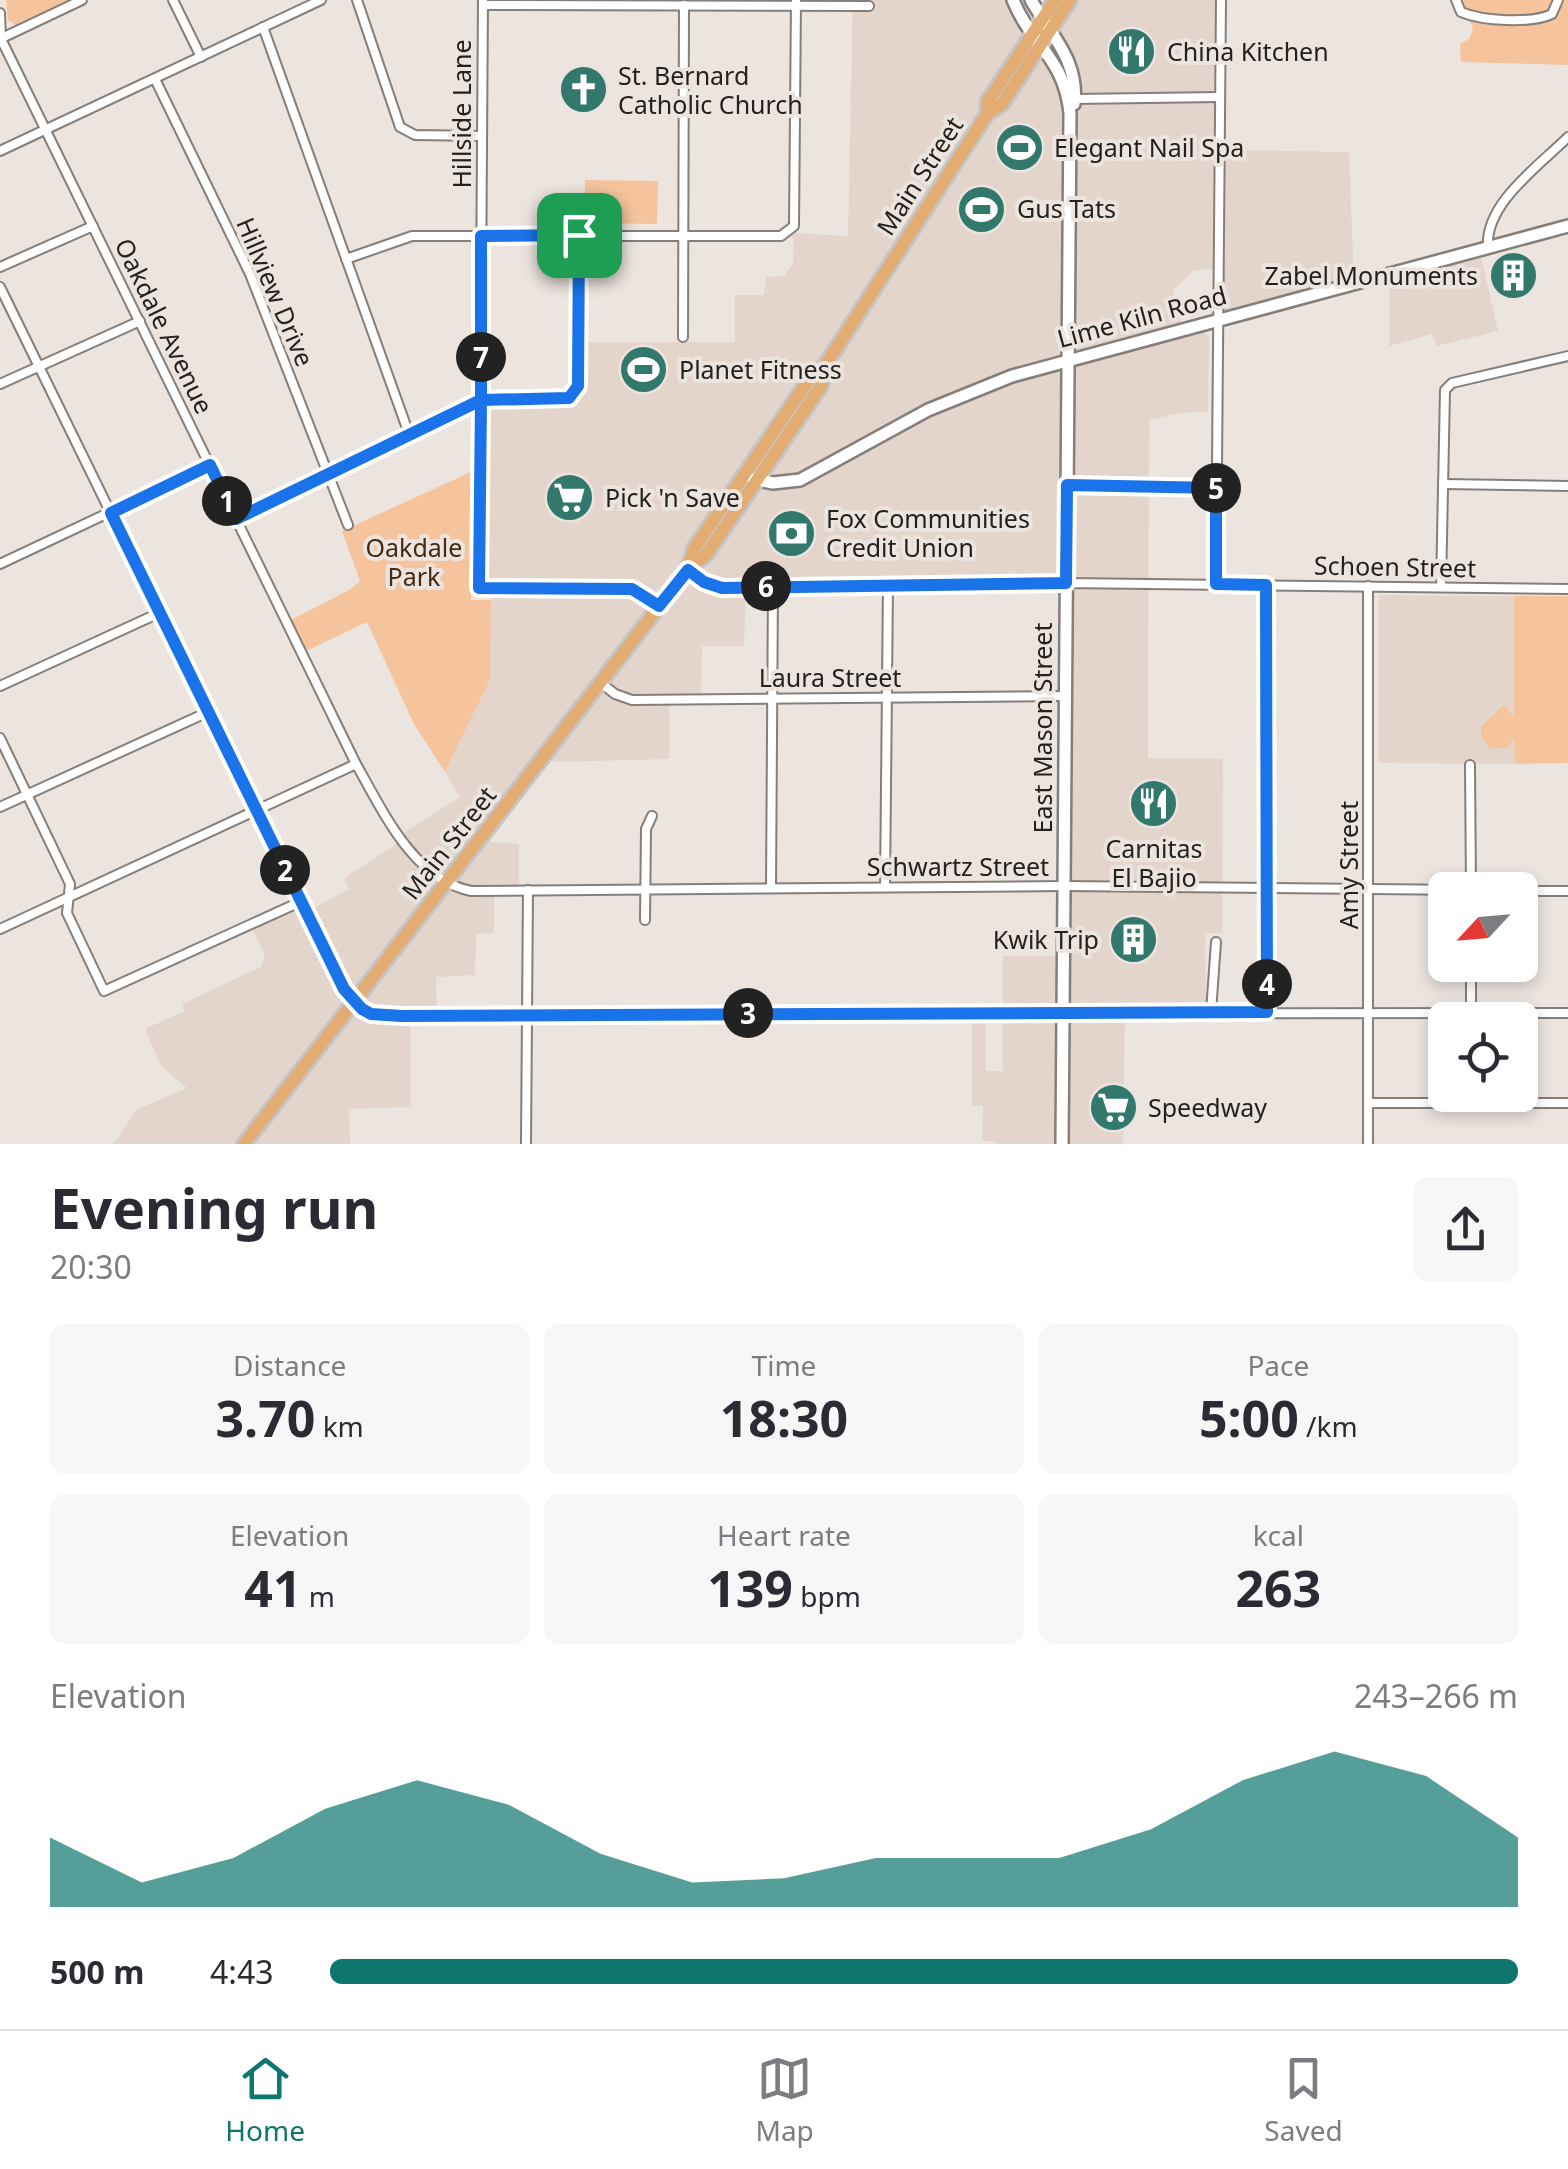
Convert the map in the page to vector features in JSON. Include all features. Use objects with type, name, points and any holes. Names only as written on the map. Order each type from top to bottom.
[{"type":"main road","points":[[1013,0],[1060,70],[1072,99]]},
{"type":"main road","name":"East Mason Street","points":[[1031,0],[1073,71],[1066,360],[1062,1144]]},
{"type":"main road","name":"Main Street","points":[[244,1144],[659,606],[688,570],[706,555],[812,375],[826,364],[987,114],[1002,104],[1047,24],[1055,0]]},
{"type":"main road","name":"Main Street","points":[[1047,24],[1070,0]]},
{"type":"main road","name":"Lime Kiln Road","points":[[752,478],[783,483],[800,480],[928,410],[984,386],[1066,360],[1568,226]]},
{"type":"street","points":[[0,13],[0,39],[82,0]]},
{"type":"street","points":[[173,0],[200,58]]},
{"type":"street","points":[[0,151],[321,0]]},
{"type":"street","points":[[357,0],[400,127],[415,135],[482,136]]},
{"type":"street","points":[[1216,584],[1221,0]]},
{"type":"street","points":[[1457,4],[1468,15],[1486,19],[1544,18],[1552,14],[1558,0]]},
{"type":"street","points":[[483,3],[870,6]]},
{"type":"street","name":"Hillside Lane","points":[[483,3],[479,588],[632,589],[659,606]]},
{"type":"street","points":[[346,259],[412,236],[790,233],[794,226],[796,3]]},
{"type":"street","points":[[682,337],[684,6]]},
{"type":"street","points":[[263,28],[410,434]]},
{"type":"street","name":"Oakdale Avenue","points":[[0,39],[356,764],[416,859],[447,881]]},
{"type":"street","name":"Hillview Drive","points":[[155,79],[250,274],[348,525]]},
{"type":"street","points":[[1072,99],[1220,98]]},
{"type":"street","points":[[1488,248],[1488,228],[1498,208],[1568,136]]},
{"type":"street","points":[[0,267],[92,226]]},
{"type":"street","points":[[236,519],[481,400],[563,400],[574,394],[578,386],[579,235]]},
{"type":"street","points":[[0,287],[300,902],[344,989],[366,1012],[381,1016],[1428,1013]]},
{"type":"street","points":[[0,384],[140,322]]},
{"type":"street","points":[[1441,587],[1447,386],[1568,356]]},
{"type":"street","points":[[0,564],[210,465]]},
{"type":"street","points":[[1442,484],[1568,486]]},
{"type":"street","points":[[1067,485],[1216,488]]},
{"type":"street","name":"Schoen Street","points":[[688,570],[712,586],[1066,583],[1568,589]]},
{"type":"street","points":[[885,887],[888,585]]},
{"type":"street","points":[[1266,585],[1267,1012]]},
{"type":"street","points":[[771,888],[773,586]]},
{"type":"street","name":"Amy Street","points":[[1368,586],[1368,1144]]},
{"type":"street","points":[[0,686],[159,613]]},
{"type":"street","name":"Laura Street","points":[[601,683],[632,700],[1066,696]]},
{"type":"street","points":[[0,807],[208,712]]},
{"type":"street","points":[[0,738],[70,884],[67,913],[104,991],[300,902]]},
{"type":"street","points":[[0,929],[356,764]]},
{"type":"street","points":[[1470,765],[1471,872]]},
{"type":"street","points":[[645,920],[646,830],[652,816]]},
{"type":"street","name":"Schwartz Street","points":[[447,881],[471,890],[1064,886],[1428,889]]},
{"type":"street","points":[[526,1144],[528,890]]},
{"type":"street","points":[[1538,891],[1568,892]]},
{"type":"street","points":[[1210,1012],[1216,942]]},
{"type":"street","points":[[1538,1013],[1568,1013]]},
{"type":"street","points":[[1369,1103],[1568,1103]]},
{"type":"shaded area","points":[[853,0],[1013,0],[1042,44],[1070,0],[1221,0],[1220,150],[1349,152],[1354,283],[1217,319],[1218,268],[1193,271],[1173,290],[1184,335],[1202,331],[1209,337],[1208,412],[1149,420],[1148,758],[1223,759],[1222,933],[1205,933],[1206,1012],[1125,1012],[1123,1144],[982,1141],[983,1106],[972,1105],[972,1012],[986,1012],[986,1071],[1003,1071],[1003,956],[1063,956],[1066,584],[746,587],[744,646],[702,646],[701,699],[669,700],[669,759],[553,762],[544,757],[480,841],[519,844],[519,890],[494,891],[494,933],[476,934],[475,975],[436,977],[437,1016],[410,1017],[411,1107],[349,1109],[350,1144],[110,1144],[136,1110],[187,1088],[161,1066],[145,1029],[185,1011],[182,1004],[261,967],[265,955],[250,924],[300,902],[306,912],[349,889],[344,878],[403,840],[400,835],[460,797],[445,772],[490,680],[491,589],[479,588],[481,400],[563,400],[576,392],[578,342],[735,342],[735,295],[764,295],[766,277],[784,276],[793,263],[794,240],[789,233],[848,236]]},
{"type":"shaded area","points":[[1481,258],[1498,331],[1437,346],[1432,334],[1389,346],[1390,283]]},
{"type":"shaded area","points":[[1379,595],[1514,596],[1515,764],[1379,763]]},
{"type":"green space","points":[[6,0],[73,0],[17,26],[8,20]]},
{"type":"green space","points":[[1463,0],[1568,0],[1568,65],[1461,62],[1460,44],[1469,39],[1473,29]]},
{"type":"green space","points":[[585,180],[658,181],[657,224],[585,223]]},
{"type":"green space","name":"Oakdale Park","points":[[473,471],[471,600],[491,600],[490,680],[445,772],[414,724],[367,622],[306,651],[291,620],[360,581],[342,531]]},
{"type":"green space","points":[[1514,596],[1568,596],[1568,763],[1515,764],[1514,738],[1508,747],[1490,749],[1481,736],[1481,727],[1504,705],[1514,717]]},
{"type":"place","name":"China Kitchen","points":[[1132,52]]},
{"type":"place","name":"St. Bernard Catholic Church","points":[[583,90]]},
{"type":"place","name":"Elegant Nail Spa","points":[[1019,148]]},
{"type":"place","name":"Gus Tats","points":[[982,209]]},
{"type":"place","name":"Zabel Monuments","points":[[1513,276]]},
{"type":"place","name":"Planet Fitness","points":[[644,370]]},
{"type":"place","name":"Pick 'n Save","points":[[570,498]]},
{"type":"place","name":"Fox Communities Credit Union","points":[[791,533]]},
{"type":"place","name":"Carnitas El Bajio","points":[[1154,803]]},
{"type":"place","name":"Kwik Trip","points":[[1134,940]]},
{"type":"place","name":"Speedway","points":[[1113,1108]]},
{"type":"route","points":[[579,235],[481,236],[481,400],[479,588],[632,589],[659,606],[688,570],[704,582],[722,588],[1066,583],[1067,485],[1216,488],[1216,584],[1266,585],[1267,1012],[381,1016],[354,1002],[305,912],[111,513],[210,465],[236,519],[481,400],[569,398],[578,386],[579,235]]}]
